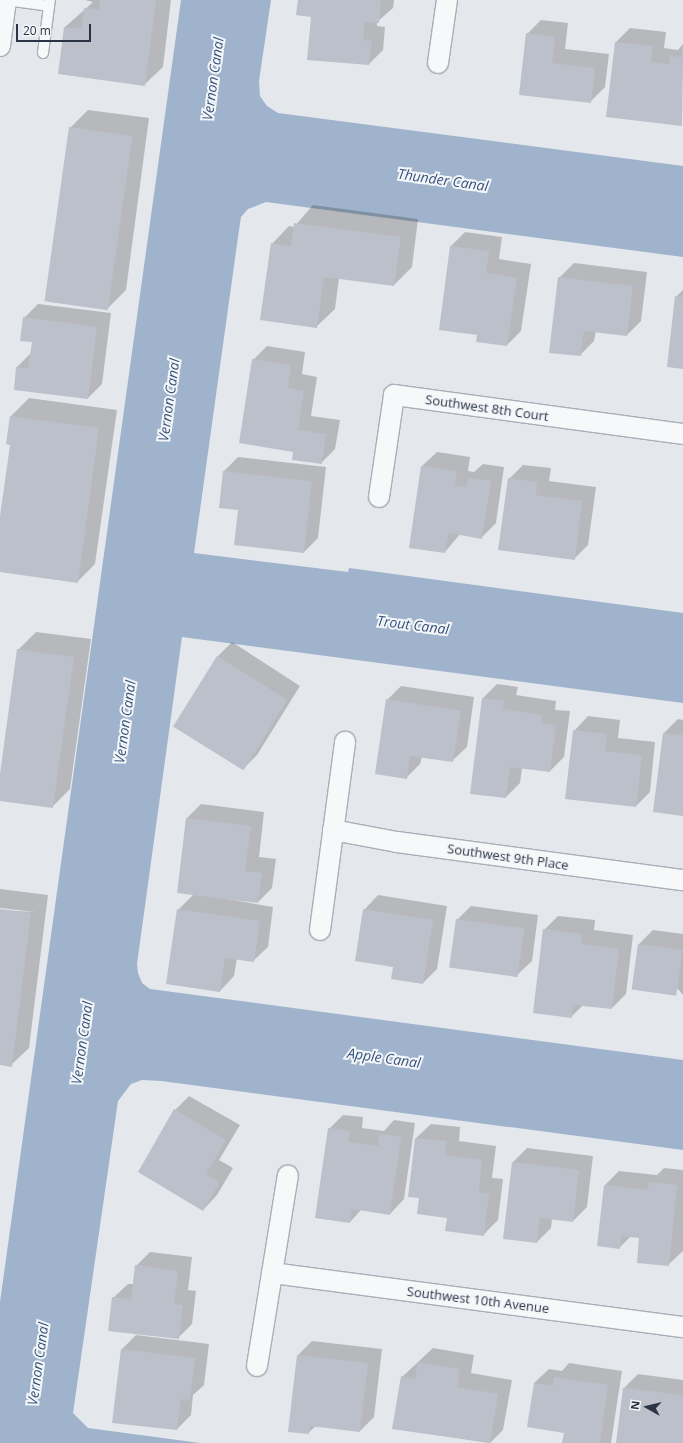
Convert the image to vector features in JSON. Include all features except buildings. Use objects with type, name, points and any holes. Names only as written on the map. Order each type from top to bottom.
[{"type":"street","points":[[0,46],[6,0]]},
{"type":"street","points":[[438,63],[447,0]]},
{"type":"street","name":"Southwest 8th Court","points":[[379,497],[394,395],[683,434]]},
{"type":"street","points":[[320,930],[345,742]]},
{"type":"street","name":"Southwest 9th Place","points":[[333,830],[397,842],[683,880]]},
{"type":"street","points":[[257,1366],[288,1175]]},
{"type":"street","name":"Southwest 10th Avenue","points":[[272,1273],[683,1327]]},
{"type":"lane","points":[[6,0],[50,3],[43,53]]},
{"type":"water","points":[[181,0],[271,0],[259,81],[260,96],[267,106],[278,113],[683,166],[683,257],[266,202],[248,209],[241,217],[194,553],[348,572],[349,568],[683,613],[683,703],[182,637],[137,964],[138,973],[142,983],[150,989],[683,1060],[683,1150],[161,1081],[142,1080],[131,1084],[118,1101],[73,1413],[88,1428],[200,1443],[0,1443],[0,1302]]},
{"type":"water label","name":"Vernon Canal","points":[[213,79]]},
{"type":"water label","name":"Thunder Canal","points":[[443,180]]},
{"type":"water label","name":"Vernon Canal","points":[[169,400]]},
{"type":"water label","name":"Trout Canal","points":[[413,625]]},
{"type":"water label","name":"Vernon Canal","points":[[125,722]]},
{"type":"water label","name":"Vernon Canal","points":[[82,1043]]},
{"type":"water label","name":"Apple Canal","points":[[384,1058]]},
{"type":"water label","name":"Vernon Canal","points":[[38,1364]]}]
